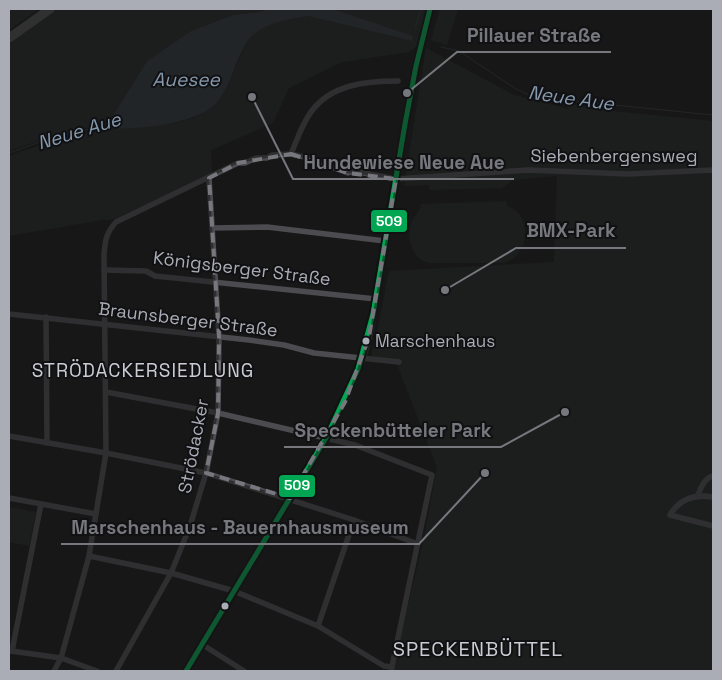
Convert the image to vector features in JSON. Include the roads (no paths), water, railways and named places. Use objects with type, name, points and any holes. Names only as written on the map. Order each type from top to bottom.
[{"type":"main road","points":[[9,38],[50,9]]},
{"type":"street","points":[[186,671],[326,438],[345,402],[363,358],[376,299],[416,69],[430,9]]},
{"type":"street","points":[[54,671],[61,658],[89,556],[106,453],[104,270],[105,239],[110,229],[116,222],[238,163],[245,163],[256,158],[267,158],[272,155],[291,154],[306,120],[317,104],[334,92],[352,86],[380,81],[398,82]]},
{"type":"street","name":"Siebenbergensweg","points":[[291,154],[305,157],[348,173],[353,171],[396,179],[528,170],[628,174],[713,170]]},
{"type":"street","name":"Strödacker","points":[[116,671],[171,573],[190,526],[206,472],[218,413],[219,337],[209,178]]},
{"type":"street","points":[[212,228],[267,227],[386,241]]},
{"type":"street","name":"Königsberger Straße","points":[[104,270],[146,271],[155,276],[376,299]]},
{"type":"street","name":"Braunsberger Straße","points":[[9,314],[284,345],[314,353],[399,362]]},
{"type":"street","points":[[46,317],[47,443]]},
{"type":"street","points":[[89,556],[171,573],[234,591],[318,626],[391,669],[432,475],[355,445],[218,413],[106,392]]},
{"type":"street","points":[[9,436],[206,472],[290,498],[418,544]]},
{"type":"street","points":[[698,496],[706,480],[713,476]]},
{"type":"street","points":[[713,497],[698,496],[682,500],[670,515],[713,526]]},
{"type":"street","points":[[9,498],[96,514]]},
{"type":"street","points":[[41,504],[11,651],[61,658],[97,671]]},
{"type":"street","points":[[318,626],[354,520]]},
{"type":"street","points":[[202,645],[244,671]]},
{"type":"water","name":"Auesee","points":[[269,9],[333,9],[413,36],[412,41],[308,16],[280,22],[260,30],[248,40],[223,94],[213,106],[204,112],[164,125],[110,128],[109,122],[147,61],[191,31],[233,15]]},
{"type":"waterway","points":[[415,28],[421,9]]},
{"type":"waterway","name":"Neue Aue","points":[[441,47],[459,51],[516,89],[534,97],[713,115]]},
{"type":"waterway","name":"Neue Aue","points":[[9,153],[45,140],[110,124]]},
{"type":"place","name":"Pillauer Straße","points":[[407,93]]},
{"type":"place","name":"Hundewiese Neue Aue","points":[[252,97]]},
{"type":"place","name":"BMX-Park","points":[[445,290]]},
{"type":"place","name":"Marschenhaus","points":[[366,341]]},
{"type":"place","name":"Speckenbütteler Park","points":[[565,412]]},
{"type":"place","name":"Marschenhaus - Bauernhausmuseum","points":[[485,473]]},
{"type":"district","name":"STRÖDACKERSIEDLUNG","points":[[143,370]]},
{"type":"district","name":"SPECKENBÜTTEL","points":[[478,649]]}]
